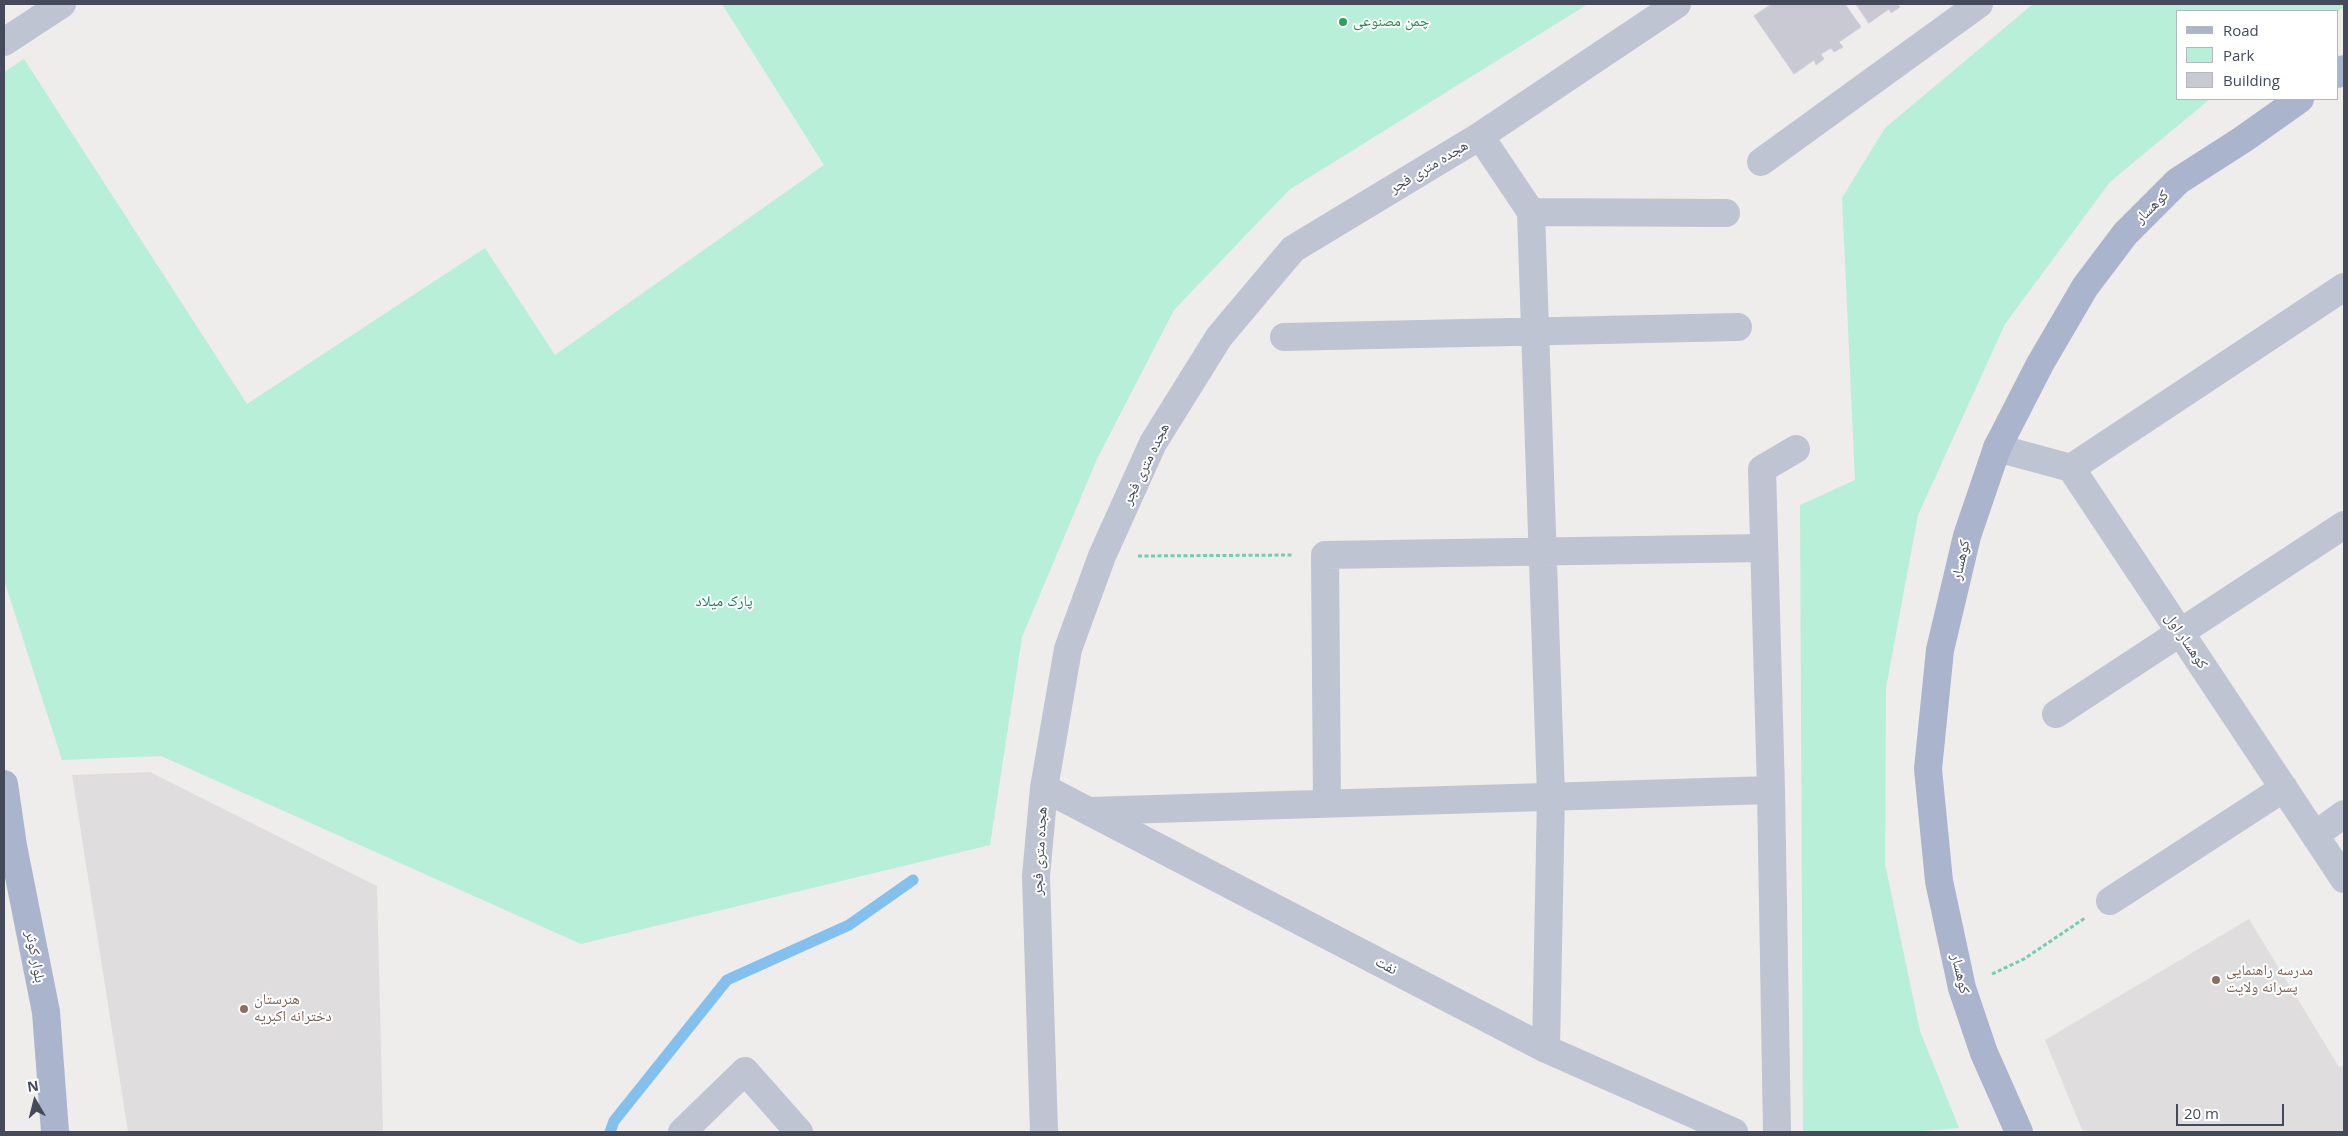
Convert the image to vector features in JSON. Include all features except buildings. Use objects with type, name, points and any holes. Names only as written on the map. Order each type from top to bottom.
[{"type":"main road","name":"کوهسار","points":[[2019,1132],[1984,1053],[1962,988],[1940,881],[1928,769],[1940,650],[1967,536],[1997,448],[2040,364],[2084,287],[2125,234],[2178,181],[2242,140],[2299,100]]},
{"type":"main road","name":"بلوار کوثر","points":[[4,784],[13,846],[46,1012],[55,1132]]},
{"type":"street","points":[[4,42],[62,4]]},
{"type":"street","name":"هجده متری فجر","points":[[1044,1132],[1036,876],[1044,788],[1068,649],[1102,556],[1153,443],[1219,338],[1293,249],[1480,136],[1676,4]]},
{"type":"street","points":[[1761,162],[1978,4]]},
{"type":"street","points":[[1480,136],[1531,212],[1551,796],[1546,1049]]},
{"type":"street","points":[[1531,212],[1726,213]]},
{"type":"street","points":[[1997,448],[2071,468],[2344,287]]},
{"type":"street","points":[[1284,337],[1738,327]]},
{"type":"street","points":[[1777,1132],[1771,790],[1762,469],[1796,449]]},
{"type":"street","name":"کوهسار اول","points":[[2071,468],[2344,879]]},
{"type":"street","points":[[2056,714],[2344,525]]},
{"type":"street","points":[[1327,803],[1325,555],[1764,548]]},
{"type":"street","name":"نفت","points":[[1044,788],[1546,1049],[1734,1132]]},
{"type":"street","points":[[2110,901],[2284,788]]},
{"type":"street","points":[[1089,811],[1771,790]]},
{"type":"street","points":[[2315,835],[2344,814]]},
{"type":"street","points":[[682,1132],[745,1072],[799,1132]]},
{"type":"path","points":[[1102,556],[1325,555]]},
{"type":"path","points":[[1962,988],[2024,959],[2110,901]]},
{"type":"shaded area","name":"هنرستان دخترانه اکبریه","points":[[150,772],[377,886],[383,1132],[128,1132],[72,775]]},
{"type":"shaded area","name":"مدرسه راهنمایی پسرانه ولایت","points":[[2249,919],[2339,1067],[2344,1065],[2344,1132],[2083,1132],[2045,1040]]},
{"type":"green space","name":"پارک میلاد","points":[[722,4],[1588,4],[1289,190],[1174,310],[1097,459],[1022,637],[990,845],[581,944],[161,756],[62,760],[4,580],[4,72],[24,59],[247,404],[485,248],[555,355],[824,165]]},
{"type":"green space","points":[[2033,4],[2344,4],[2344,7],[2338,11],[2176,10],[2176,100],[2209,100],[2110,182],[2005,324],[1918,515],[1886,688],[1885,864],[1920,1031],[1959,1128],[1911,1132],[1803,1132],[1800,505],[1855,480],[1842,198],[1885,128]]},
{"type":"waterway","points":[[610,1132],[614,1121],[727,980],[849,925],[913,880]]},
{"type":"place","name":"چمن مصنوعی","points":[[1343,22]]},
{"type":"place","name":"مدرسه راهنمایی پسرانه ولایت","points":[[2216,980]]},
{"type":"place","name":"هنرستان دخترانه اکبریه","points":[[244,1009]]}]
